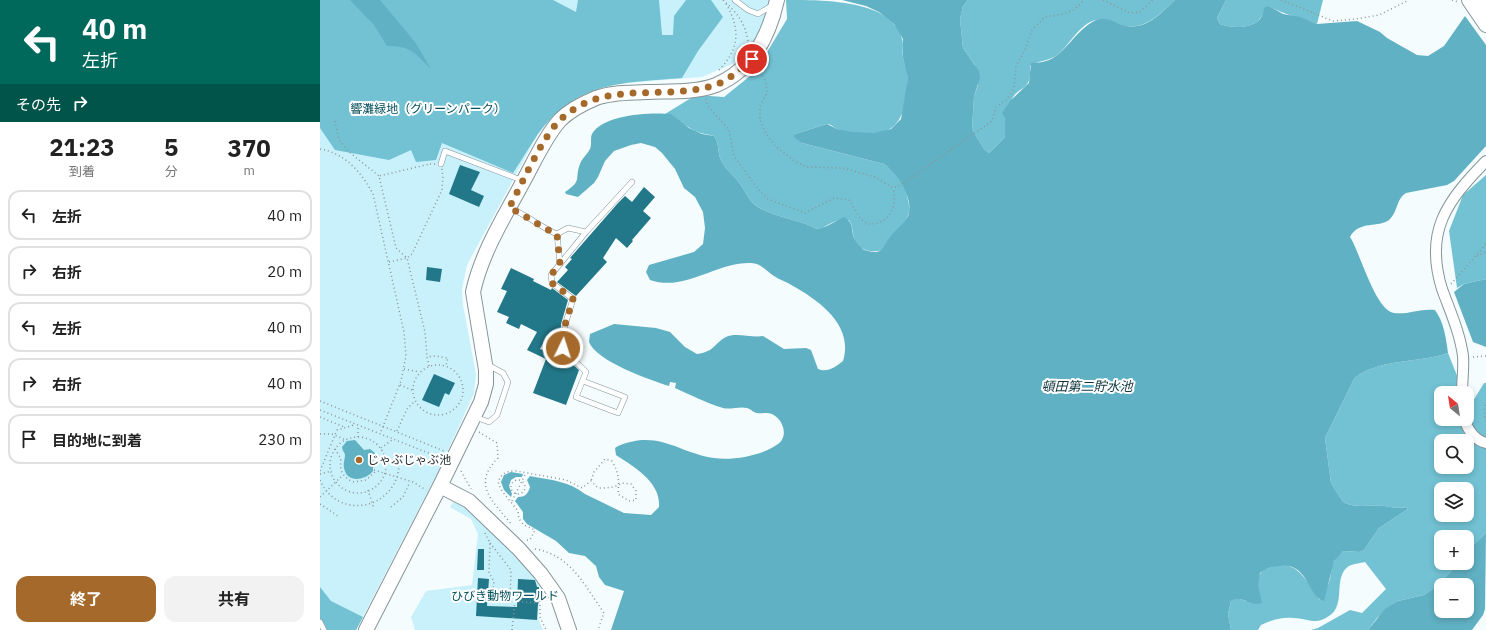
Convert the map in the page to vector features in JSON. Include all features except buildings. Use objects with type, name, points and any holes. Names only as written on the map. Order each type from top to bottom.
[{"type":"street","points":[[1469,0],[1486,24]]},
{"type":"street","points":[[1482,0],[1486,6]]},
{"type":"street","points":[[368,629],[482,402],[486,384],[485,364],[473,292],[482,258],[546,138],[561,120],[578,107],[597,98],[617,93],[693,90],[715,85],[735,74],[752,59],[766,37],[776,2]]},
{"type":"street","points":[[1462,386],[1463,357],[1458,333],[1442,288],[1436,257],[1443,216],[1452,198],[1462,185],[1486,161]]},
{"type":"street","points":[[1467,426],[1468,430],[1481,442],[1486,443]]},
{"type":"street","points":[[440,486],[469,501],[519,549],[542,574],[558,598],[569,630]]},
{"type":"lane","points":[[735,0],[748,10],[758,14],[776,2]]},
{"type":"lane","points":[[441,164],[445,151],[516,178]]},
{"type":"lane","points":[[583,381],[625,397],[618,413],[576,397],[586,372],[563,348],[565,325],[573,299],[552,283],[551,275],[586,232],[632,182]]},
{"type":"lane","points":[[509,208],[524,214],[544,228],[557,234]]},
{"type":"lane","points":[[557,234],[568,228],[586,232]]},
{"type":"lane","points":[[557,234],[560,264]]},
{"type":"lane","points":[[472,421],[489,422],[496,415],[508,382],[503,373],[485,364]]},
{"type":"lane","points":[[320,622],[324,630]]},
{"type":"path","points":[[723,0],[738,14],[744,24],[748,41]]},
{"type":"path","points":[[893,188],[899,186],[992,122],[996,107],[1006,100],[1014,89],[1016,66],[1025,50],[1032,30],[1044,17],[1064,14],[1076,9],[1084,0]]},
{"type":"path","points":[[1103,0],[1130,13],[1140,12],[1153,0]]},
{"type":"path","points":[[1281,0],[1333,21],[1356,20],[1379,15],[1409,0]]},
{"type":"path","points":[[724,70],[718,72],[733,52],[736,42],[735,22],[725,2]]},
{"type":"path","points":[[704,87],[707,105],[729,130],[734,156],[758,189],[768,199],[805,213],[834,198],[849,200],[860,218],[867,224],[875,224],[885,220],[891,214],[895,206],[893,188],[875,178],[843,168],[808,167],[796,162],[775,146],[765,132],[760,120],[760,106],[767,94],[766,82],[752,59]]},
{"type":"path","points":[[335,121],[339,140],[349,152],[379,176],[396,248],[407,258],[425,332],[429,366]]},
{"type":"path","points":[[320,149],[341,156],[366,180],[373,194],[404,332],[406,356],[404,369],[400,385],[380,434]]},
{"type":"path","points":[[379,176],[430,164],[441,164],[443,176],[442,190],[412,254],[407,258],[388,262]]},
{"type":"path","points":[[1442,288],[1452,284],[1486,244]]},
{"type":"path","points":[[1476,257],[1486,252]]},
{"type":"path","points":[[427,357],[435,356],[448,358],[446,365]]},
{"type":"path","points":[[1463,357],[1486,356]]},
{"type":"path","points":[[437,364],[446,365],[454,369],[459,376],[463,384],[464,392],[457,407],[446,414],[434,415],[423,410],[415,401],[412,390],[414,381],[419,372],[429,366],[437,364]]},
{"type":"path","points":[[404,369],[419,372]]},
{"type":"path","points":[[400,385],[412,390]]},
{"type":"path","points":[[397,431],[407,409],[415,401]]},
{"type":"path","points":[[1486,405],[1484,410],[1486,421]]},
{"type":"path","points":[[320,410],[452,463]]},
{"type":"path","points":[[320,417],[344,427]]},
{"type":"path","points":[[472,421],[497,443],[498,458],[488,468],[485,480],[487,493],[514,528]]},
{"type":"path","points":[[320,471],[337,430],[355,424]]},
{"type":"path","points":[[358,425],[358,437]]},
{"type":"path","points":[[320,434],[335,435],[346,440]]},
{"type":"path","points":[[358,437],[366,438],[381,448],[386,460],[385,473],[380,481],[368,490],[355,492],[346,489],[337,481],[332,471],[332,457],[335,449],[346,440],[358,437]]},
{"type":"path","points":[[381,448],[393,439]]},
{"type":"path","points":[[335,449],[341,459],[340,465],[343,475],[354,482],[366,480],[375,470],[411,481],[426,490]]},
{"type":"path","points":[[386,460],[396,459]]},
{"type":"path","points":[[523,540],[530,540],[535,530],[524,525],[519,519],[518,511],[512,501],[502,491],[498,482],[501,475],[507,471],[526,473],[566,480],[582,488],[591,481],[594,472],[606,459],[612,461],[620,478],[619,485],[618,494],[623,499],[629,501],[636,500],[636,491],[631,484],[622,483],[619,485],[598,488],[591,481]]},
{"type":"path","points":[[320,480],[327,491],[336,500],[354,505],[372,503],[380,500],[388,493],[398,477],[400,464]]},
{"type":"path","points":[[320,474],[332,471]]},
{"type":"path","points":[[512,501],[526,473]]},
{"type":"path","points":[[320,497],[343,475]]},
{"type":"path","points":[[516,493],[512,491],[512,485],[517,480],[521,481]]},
{"type":"path","points":[[391,507],[402,497],[411,481]]},
{"type":"path","points":[[516,493],[522,492],[524,489],[524,485],[521,481]]},
{"type":"path","points":[[368,490],[374,509]]},
{"type":"path","points":[[320,504],[338,516]]},
{"type":"path","points":[[484,532],[490,543],[511,570],[510,601]]},
{"type":"path","points":[[490,543],[490,573],[494,581],[492,600],[539,603],[540,617],[546,630]]},
{"type":"path","points":[[512,630],[515,601]]},
{"type":"green space","name":"響灘緑地（グリーンパーク）","points":[[320,0],[770,0],[765,24],[746,58],[702,77],[625,83],[598,88],[579,96],[556,113],[538,134],[467,265],[462,289],[463,305],[476,374],[474,393],[440,468],[356,630],[320,630]]},
{"type":"green space","points":[[320,0],[553,0],[576,12],[578,0],[659,0],[662,35],[673,35],[674,16],[686,0],[711,0],[723,17],[698,51],[682,78],[620,84],[585,94],[569,104],[553,117],[538,134],[513,173],[442,143],[436,160],[416,162],[411,150],[389,160],[335,150],[320,128]]},
{"type":"green space","points":[[786,0],[810,0],[845,3],[867,8],[878,12],[889,20],[901,35],[903,43],[903,57],[908,78],[907,94],[903,110],[896,124],[883,132],[872,134],[848,132],[827,124],[795,134],[802,143],[884,164],[893,170],[906,190],[910,210],[906,220],[883,250],[870,251],[859,246],[854,238],[852,226],[849,220],[836,221],[817,229],[775,215],[760,208],[752,202],[738,181],[720,159],[717,142],[714,136],[696,131],[665,114],[696,95],[724,97],[755,72],[787,19]]},
{"type":"green space","points":[[968,0],[1175,0],[1152,20],[1138,26],[1122,25],[1103,20],[1090,22],[1080,30],[1057,55],[1030,66],[1030,75],[1027,85],[1017,92],[1011,101],[1007,120],[1005,122],[1005,137],[989,153],[984,149],[972,129],[974,96],[978,85],[975,65],[963,48],[960,19],[963,6]]},
{"type":"green space","points":[[1226,0],[1323,0],[1317,24],[1269,6],[1254,24],[1239,27],[1220,24],[1217,18]]},
{"type":"green space","points":[[1486,175],[1486,279],[1464,284],[1457,288],[1449,231],[1463,195]]},
{"type":"green space","points":[[1448,353],[1461,386],[1434,386],[1434,426],[1474,426],[1474,399],[1484,383],[1486,383],[1486,533],[1474,544],[1474,530],[1434,530],[1434,570],[1452,570],[1445,578],[1434,578],[1434,588],[1424,595],[1398,601],[1377,618],[1368,630],[1311,630],[1318,628],[1350,610],[1362,613],[1386,589],[1365,562],[1351,565],[1344,571],[1341,577],[1337,605],[1334,611],[1324,619],[1319,621],[1311,621],[1298,618],[1281,618],[1261,625],[1258,630],[1231,630],[1228,614],[1231,601],[1237,598],[1246,601],[1261,600],[1257,584],[1259,576],[1264,570],[1275,566],[1284,565],[1292,567],[1304,577],[1320,600],[1329,582],[1333,564],[1339,554],[1343,551],[1360,552],[1364,550],[1379,528],[1408,509],[1406,507],[1397,508],[1348,504],[1343,502],[1331,483],[1325,438],[1354,379],[1374,368]]},
{"type":"green space","name":"ひびき動物ワールド","points":[[453,502],[472,510],[540,580],[538,618],[543,630],[415,630],[411,617],[426,591],[472,585],[478,534],[471,519],[450,507]]},
{"type":"green space","points":[[320,587],[331,601],[363,617],[356,630],[320,630]]},
{"type":"water","points":[[350,0],[380,0],[415,42],[431,69],[421,59],[407,49],[402,47],[387,46],[374,25]]},
{"type":"water","name":"頓田第二貯水池","points":[[842,0],[968,0],[963,6],[960,19],[963,48],[979,71],[980,78],[974,96],[972,129],[984,149],[989,153],[1005,137],[1006,120],[1002,113],[1011,100],[1029,83],[1031,63],[1044,62],[1052,59],[1064,49],[1081,30],[1098,19],[1105,19],[1123,25],[1138,26],[1152,20],[1175,0],[1226,0],[1217,18],[1220,24],[1234,27],[1244,27],[1254,24],[1262,15],[1265,7],[1269,6],[1283,14],[1300,17],[1317,24],[1357,21],[1380,32],[1387,38],[1417,55],[1428,56],[1444,46],[1465,16],[1486,45],[1486,146],[1454,181],[1447,185],[1406,193],[1400,199],[1392,217],[1389,220],[1380,224],[1358,228],[1350,237],[1374,292],[1381,302],[1387,309],[1394,313],[1435,310],[1443,325],[1448,353],[1374,368],[1354,379],[1325,438],[1331,483],[1343,502],[1348,504],[1358,506],[1406,507],[1408,509],[1379,528],[1364,550],[1360,552],[1343,551],[1334,561],[1324,601],[1318,598],[1307,581],[1297,570],[1290,566],[1278,566],[1260,573],[1258,585],[1262,603],[1258,604],[1239,599],[1231,601],[1228,614],[1231,630],[611,630],[624,591],[605,585],[599,577],[596,566],[585,556],[569,553],[556,541],[527,524],[523,519],[523,512],[515,501],[518,497],[526,495],[528,492],[530,487],[527,480],[530,476],[573,486],[585,494],[624,513],[651,515],[659,507],[656,490],[645,476],[616,455],[615,448],[618,446],[632,441],[657,441],[701,455],[730,459],[756,454],[772,448],[781,441],[784,432],[782,424],[776,416],[772,414],[756,413],[744,408],[723,408],[675,388],[676,383],[670,382],[669,386],[612,363],[594,349],[589,342],[590,334],[614,324],[656,328],[670,332],[685,347],[697,354],[708,351],[726,337],[734,335],[763,336],[784,349],[806,348],[811,350],[818,369],[822,370],[831,369],[843,361],[845,348],[844,337],[839,326],[824,307],[814,299],[755,263],[738,264],[725,267],[688,280],[676,282],[663,283],[650,280],[646,272],[649,265],[694,252],[703,244],[705,228],[703,212],[695,197],[684,188],[675,169],[655,147],[641,143],[614,151],[605,161],[594,183],[578,197],[566,194],[565,192],[576,182],[580,164],[590,149],[591,136],[598,127],[606,122],[628,116],[652,113],[671,114],[689,128],[702,134],[714,136],[717,142],[720,159],[738,181],[752,202],[760,208],[775,215],[817,229],[827,226],[844,217],[850,222],[856,241],[864,250],[878,252],[881,250],[892,234],[906,219],[910,210],[904,187],[894,173],[884,164],[802,143],[794,137],[795,134],[827,124],[837,129],[852,132],[874,133],[891,129],[901,119],[908,78],[903,58],[903,39],[894,24],[879,12],[866,6]]},
{"type":"water","points":[[1486,279],[1486,347],[1473,342],[1454,292],[1464,284]]},
{"type":"water","name":"じゃぶじゃぶ池","points":[[355,440],[364,450],[370,449],[376,456],[373,461],[373,471],[366,477],[357,479],[346,473],[344,466],[345,455],[342,449],[347,441]]},
{"type":"water","points":[[511,472],[523,474],[522,477],[516,477],[511,480],[509,486],[512,494],[511,497],[504,490],[501,482],[504,475]]},
{"type":"water","points":[[1486,533],[1485,609],[1483,615],[1472,630],[1368,630],[1385,609],[1398,601],[1424,595],[1434,588],[1434,618],[1474,618],[1474,578],[1445,578],[1452,570],[1474,570],[1474,544]]},
{"type":"place","name":"じゃぶじゃぶ池","points":[[359,460]]},
{"type":"route","points":[[563,348],[565,325],[573,299],[552,283],[551,275],[560,264],[557,234],[544,228],[524,214],[509,208],[546,138],[561,120],[578,107],[597,98],[617,93],[693,90],[715,85],[735,74],[752,59]]}]
